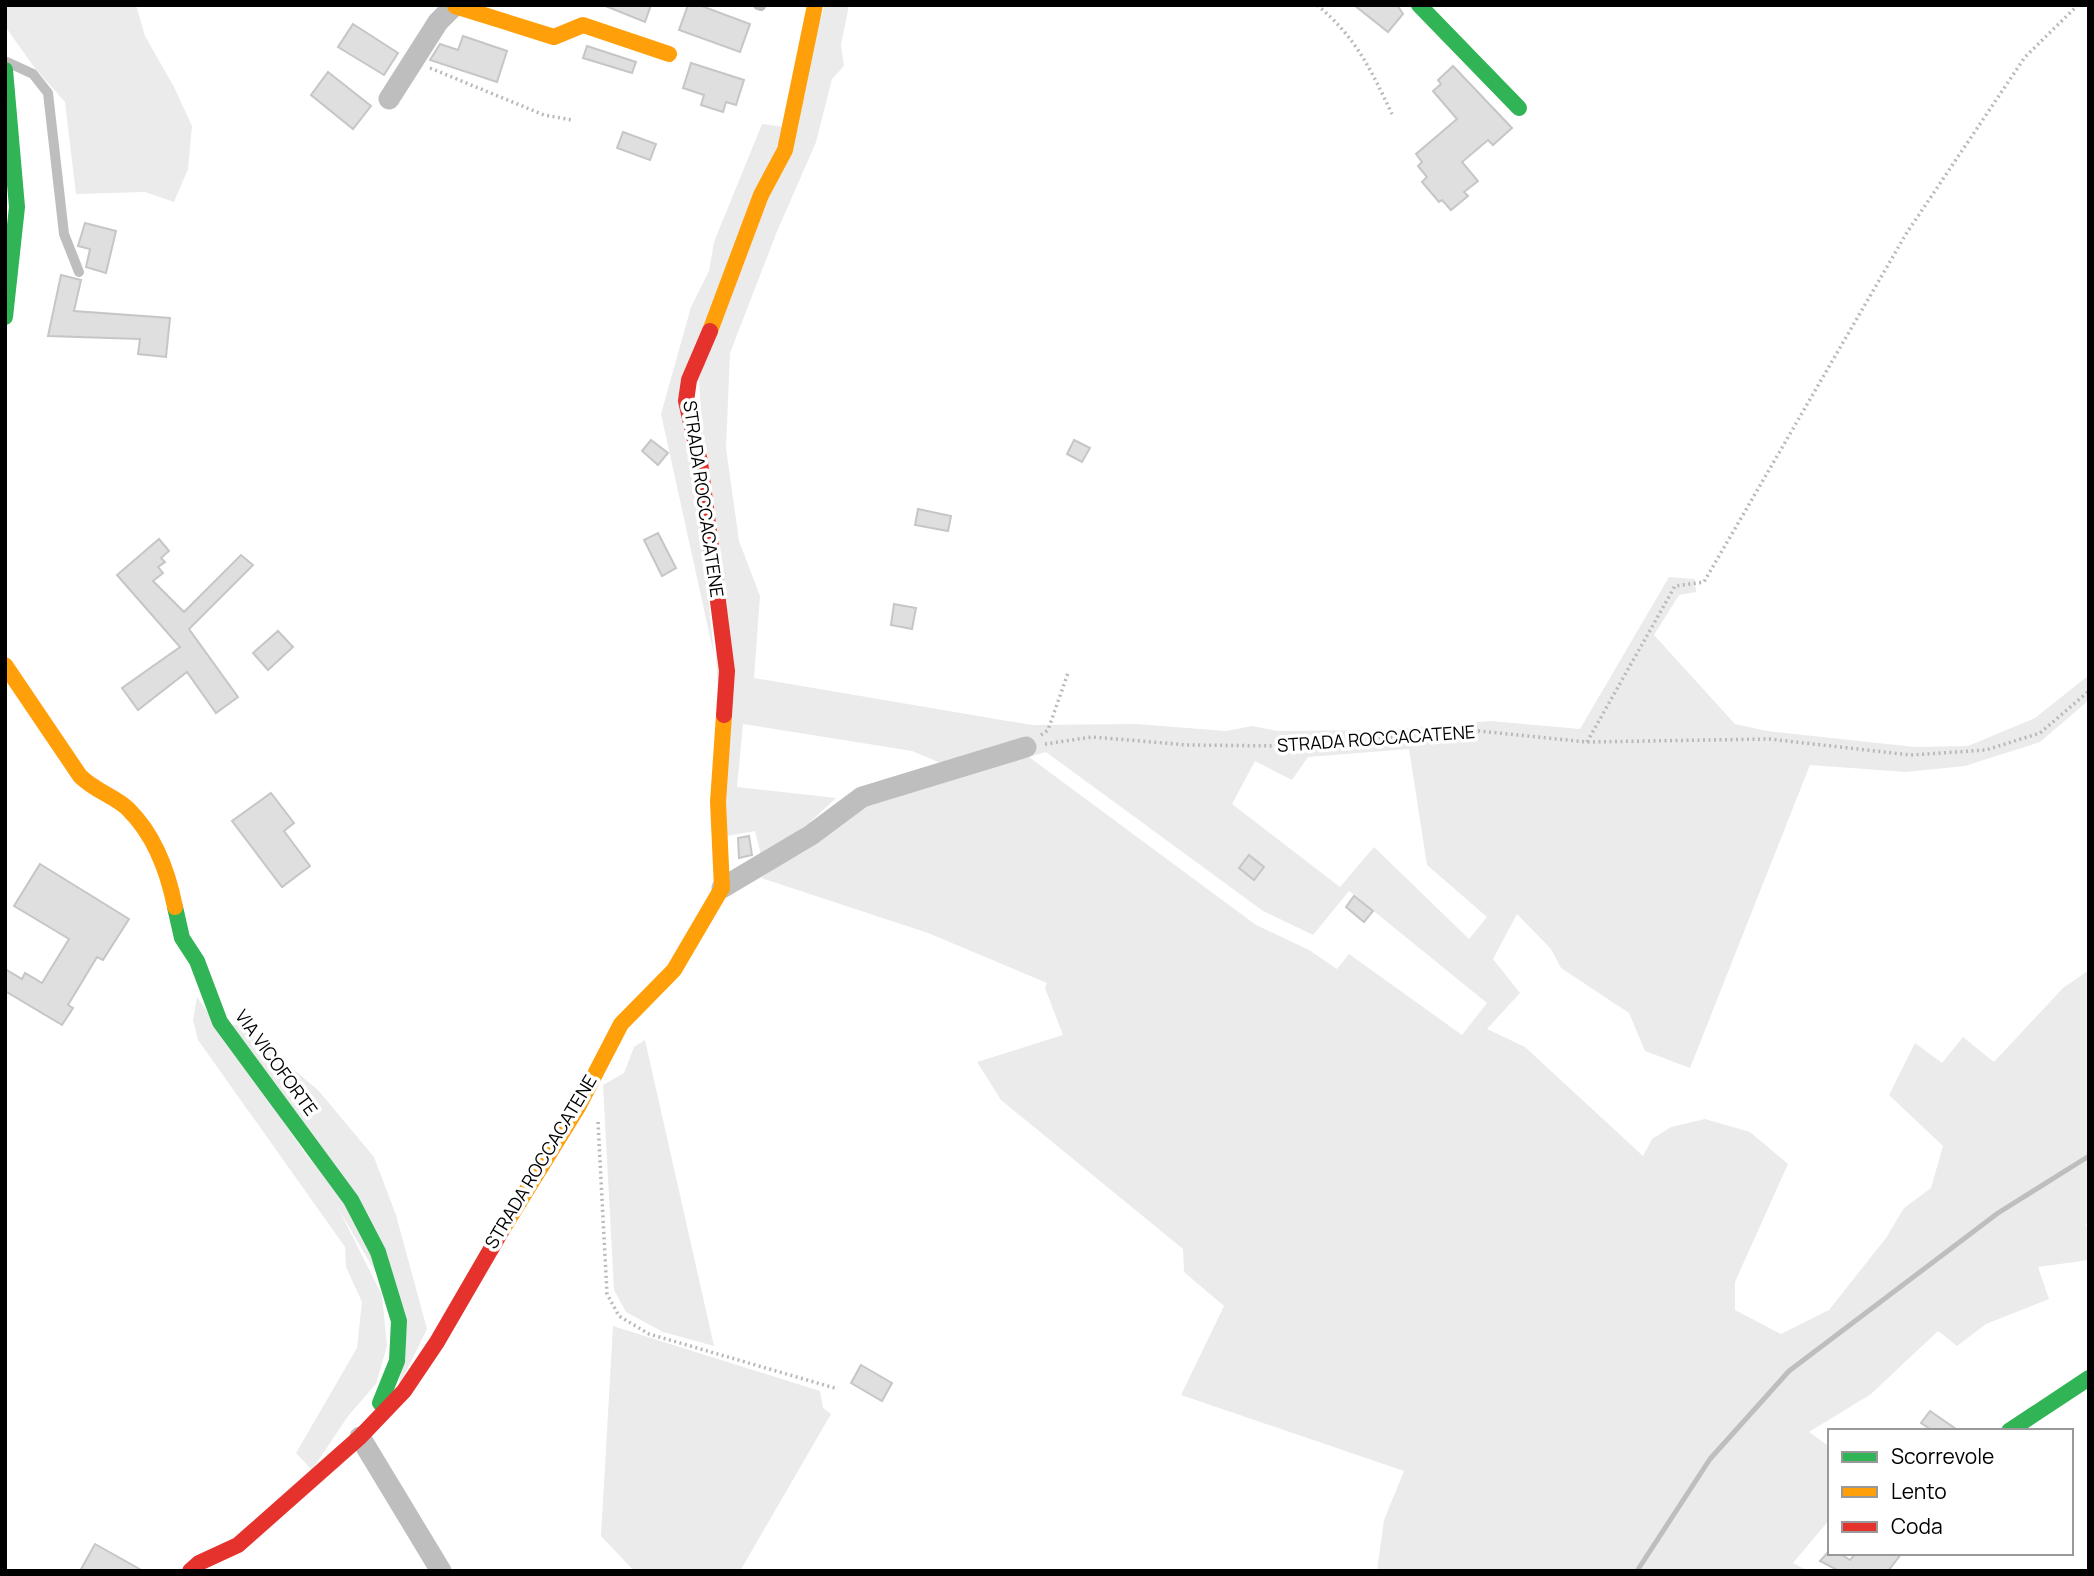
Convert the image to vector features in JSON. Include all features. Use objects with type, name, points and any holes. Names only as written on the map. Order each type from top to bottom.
[{"type":"street","name":"STRADA ROCCACATENE","points":[[722,888],[718,802],[727,671],[700,462],[686,401],[689,380],[725,297],[761,195],[785,150],[815,5]]},
{"type":"street","points":[[389,99],[438,22],[455,6],[554,37],[583,25],[669,54]]},
{"type":"street","points":[[1431,9],[1519,108]]},
{"type":"street","points":[[5,317],[17,207],[6,81]]},
{"type":"street","name":"VIA VICOFORTE","points":[[5,665],[80,776],[94,790],[128,807],[144,828],[167,869],[182,938],[197,961],[220,1022],[351,1200],[379,1252],[399,1321],[399,1348],[379,1405],[360,1437]]},
{"type":"street","name":"STRADA ROCCACATENE","points":[[190,1571],[199,1563],[238,1545],[360,1437],[404,1391],[438,1342],[462,1294],[578,1107],[621,1024],[674,970],[722,888],[811,835],[862,797],[1026,747]]},
{"type":"street","points":[[2012,1429],[2089,1378]]},
{"type":"street","points":[[360,1437],[441,1571]]},
{"type":"lane","points":[[5,61],[33,74],[48,93],[64,233],[79,272]]},
{"type":"path","points":[[1317,5],[1337,22],[1363,54],[1392,114]]},
{"type":"path","points":[[1587,742],[1675,586],[1704,582],[1921,212],[2025,57],[2078,5]]},
{"type":"path","points":[[412,60],[544,115],[572,120]]},
{"type":"path","points":[[1026,747],[1048,730],[1068,673]]},
{"type":"path","name":"STRADA ROCCACATENE","points":[[1026,747],[1091,737],[1188,745],[1282,746],[1479,731],[1587,742],[1769,739],[1911,755],[1986,750],[2039,733],[2089,691]]},
{"type":"path","points":[[598,1115],[607,1293],[619,1316],[649,1334],[838,1390]]},
{"type":"shaded area","points":[[5,5],[136,5],[145,36],[192,126],[188,169],[174,202],[145,192],[76,194],[65,102],[34,67],[7,29]]},
{"type":"shaded area","points":[[825,5],[849,5],[841,45],[844,66],[832,79],[816,142],[776,234],[730,353],[726,448],[739,541],[760,596],[754,678],[1032,725],[1136,724],[1226,731],[1252,726],[1278,731],[1382,730],[1491,721],[1580,729],[1669,577],[1695,579],[1696,592],[1679,595],[1654,635],[1735,724],[1767,731],[1915,747],[1968,746],[2035,718],[2089,675],[2089,700],[2040,742],[1965,766],[1906,772],[1810,765],[1690,1068],[1645,1051],[1629,1013],[1561,968],[1551,949],[1517,914],[1493,959],[1520,993],[1487,1029],[1525,1047],[1643,1156],[1652,1139],[1671,1127],[1705,1119],[1750,1132],[1788,1164],[1735,1282],[1735,1310],[1781,1334],[1829,1310],[1886,1238],[1904,1208],[1931,1188],[1943,1146],[1889,1095],[1915,1043],[1942,1063],[1963,1037],[1994,1062],[2063,988],[2089,970],[2089,1222],[2085,1225],[2089,1227],[2089,1260],[2038,1267],[2049,1299],[1986,1324],[1957,1346],[1938,1331],[1871,1394],[1809,1432],[1828,1446],[1828,1521],[1793,1563],[1808,1571],[1377,1571],[1384,1520],[1404,1471],[1181,1395],[1224,1306],[1184,1272],[1183,1249],[1001,1100],[977,1062],[1063,1035],[1045,988],[1047,983],[928,933],[761,878],[862,805],[960,771],[912,751],[743,724],[737,787],[836,798],[808,824],[761,855],[755,831],[727,836],[699,379]],"holes":[[[1409,749],[1427,865],[1487,917],[1469,939],[1374,847],[1340,887],[1232,804],[1255,761],[1292,780],[1308,757]],[[1046,752],[1263,911],[1313,935],[1349,891],[1487,1003],[1462,1035],[1349,954],[1337,969],[1309,950],[1256,925],[1029,757]]]},
{"type":"shaded area","points":[[762,124],[785,127],[686,377],[714,655],[661,414],[691,307],[709,271],[714,242]]},
{"type":"shaded area","points":[[197,997],[325,1182],[382,1295],[387,1346],[376,1384],[348,1416],[312,1470],[296,1453],[357,1348],[362,1302],[346,1267],[345,1247],[198,1040],[193,1020]]},
{"type":"shaded area","points":[[245,1024],[256,1038],[318,1090],[374,1157],[396,1215],[427,1329],[399,1386],[407,1326],[231,1025]]},
{"type":"shaded area","points":[[645,1040],[714,1346],[663,1332],[626,1312],[614,1290],[603,1085],[624,1073],[634,1047]]},
{"type":"shaded area","points":[[613,1326],[820,1391],[823,1408],[831,1414],[740,1571],[634,1571],[601,1536]]},
{"type":"building","points":[[603,5],[651,5],[645,22]]},
{"type":"building","points":[[688,5],[699,5],[750,24],[740,52],[679,30]]},
{"type":"building","points":[[1354,5],[1397,5],[1403,14],[1388,32]]},
{"type":"building","points":[[353,24],[398,53],[384,75],[338,47]]},
{"type":"building","points":[[463,36],[507,51],[497,82],[430,60],[440,44],[458,50]]},
{"type":"building","points":[[587,46],[636,62],[632,73],[583,58]]},
{"type":"building","points":[[691,63],[744,80],[736,105],[726,102],[723,112],[701,105],[704,95],[683,88]]},
{"type":"building","points":[[1453,66],[1512,128],[1493,145],[1488,140],[1462,162],[1478,181],[1464,192],[1468,196],[1451,210],[1442,200],[1439,202],[1422,182],[1427,177],[1418,166],[1422,162],[1416,154],[1457,119],[1433,91],[1441,84],[1438,80]]},
{"type":"building","points":[[328,72],[371,106],[353,129],[311,95]]},
{"type":"building","points":[[623,132],[656,144],[650,160],[617,148]]},
{"type":"building","points":[[85,223],[116,231],[106,273],[86,267],[90,249],[78,246]]},
{"type":"building","points":[[61,275],[81,280],[74,311],[170,318],[166,357],[138,354],[140,339],[48,336]]},
{"type":"building","points":[[651,440],[668,453],[658,465],[642,451]]},
{"type":"building","points":[[1074,440],[1090,448],[1082,462],[1067,454]]},
{"type":"building","points":[[918,509],[951,516],[948,531],[915,525]]},
{"type":"building","points":[[658,533],[676,568],[662,576],[644,540]]},
{"type":"building","points":[[159,539],[169,551],[161,558],[165,562],[158,567],[163,573],[153,581],[184,612],[241,555],[253,565],[189,629],[238,697],[216,713],[187,672],[138,710],[122,688],[180,647],[117,575]]},
{"type":"building","points":[[894,604],[916,608],[912,629],[891,625]]},
{"type":"building","points":[[278,631],[293,647],[268,670],[253,653]]},
{"type":"building","points":[[271,793],[294,823],[284,831],[310,866],[282,887],[232,821]]},
{"type":"building","points":[[749,836],[752,855],[739,858],[738,838]]},
{"type":"building","points":[[1249,855],[1264,867],[1254,880],[1239,868]]},
{"type":"building","points":[[40,864],[129,919],[103,960],[97,957],[68,1005],[73,1008],[62,1025],[5,991],[5,969],[22,979],[25,973],[42,983],[69,939],[14,906]]},
{"type":"building","points":[[1354,896],[1373,911],[1364,922],[1346,907]]},
{"type":"building","points":[[861,1365],[892,1383],[882,1401],[851,1383]]},
{"type":"building","points":[[1930,1411],[1956,1429],[1930,1429],[1921,1423]]},
{"type":"building","points":[[95,1544],[143,1571],[80,1571]]},
{"type":"building","points":[[1828,1552],[1828,1555],[1842,1555],[1850,1560],[1854,1555],[1900,1555],[1888,1571],[1839,1571],[1820,1561]]},
{"type":"waterway","points":[[1637,1571],[1710,1459],[1789,1371],[1998,1213],[2089,1156]]},
{"type":"traffic: fast","points":[[1419,5],[1519,108]]},
{"type":"traffic: fast","points":[[5,70],[17,207],[5,317]]},
{"type":"traffic: fast","points":[[175,907],[182,938],[197,961],[220,1022],[351,1200],[378,1252],[399,1321],[397,1361],[380,1403]]},
{"type":"traffic: fast","points":[[2012,1429],[2089,1378]]},
{"type":"traffic: slow","points":[[710,331],[761,195],[785,150],[815,5]]},
{"type":"traffic: slow","points":[[455,6],[554,37],[583,25],[669,54]]},
{"type":"traffic: slow","points":[[5,665],[80,776],[124,805],[146,831],[169,881],[175,907]]},
{"type":"traffic: slow","points":[[502,1230],[578,1107],[621,1024],[674,970],[722,888],[718,802],[724,715]]},
{"type":"traffic: jam","points":[[710,331],[689,380],[686,401],[700,462],[727,671],[724,715]]},
{"type":"traffic: jam","points":[[190,1571],[199,1563],[238,1545],[360,1437],[404,1391],[437,1342],[502,1230]]}]
